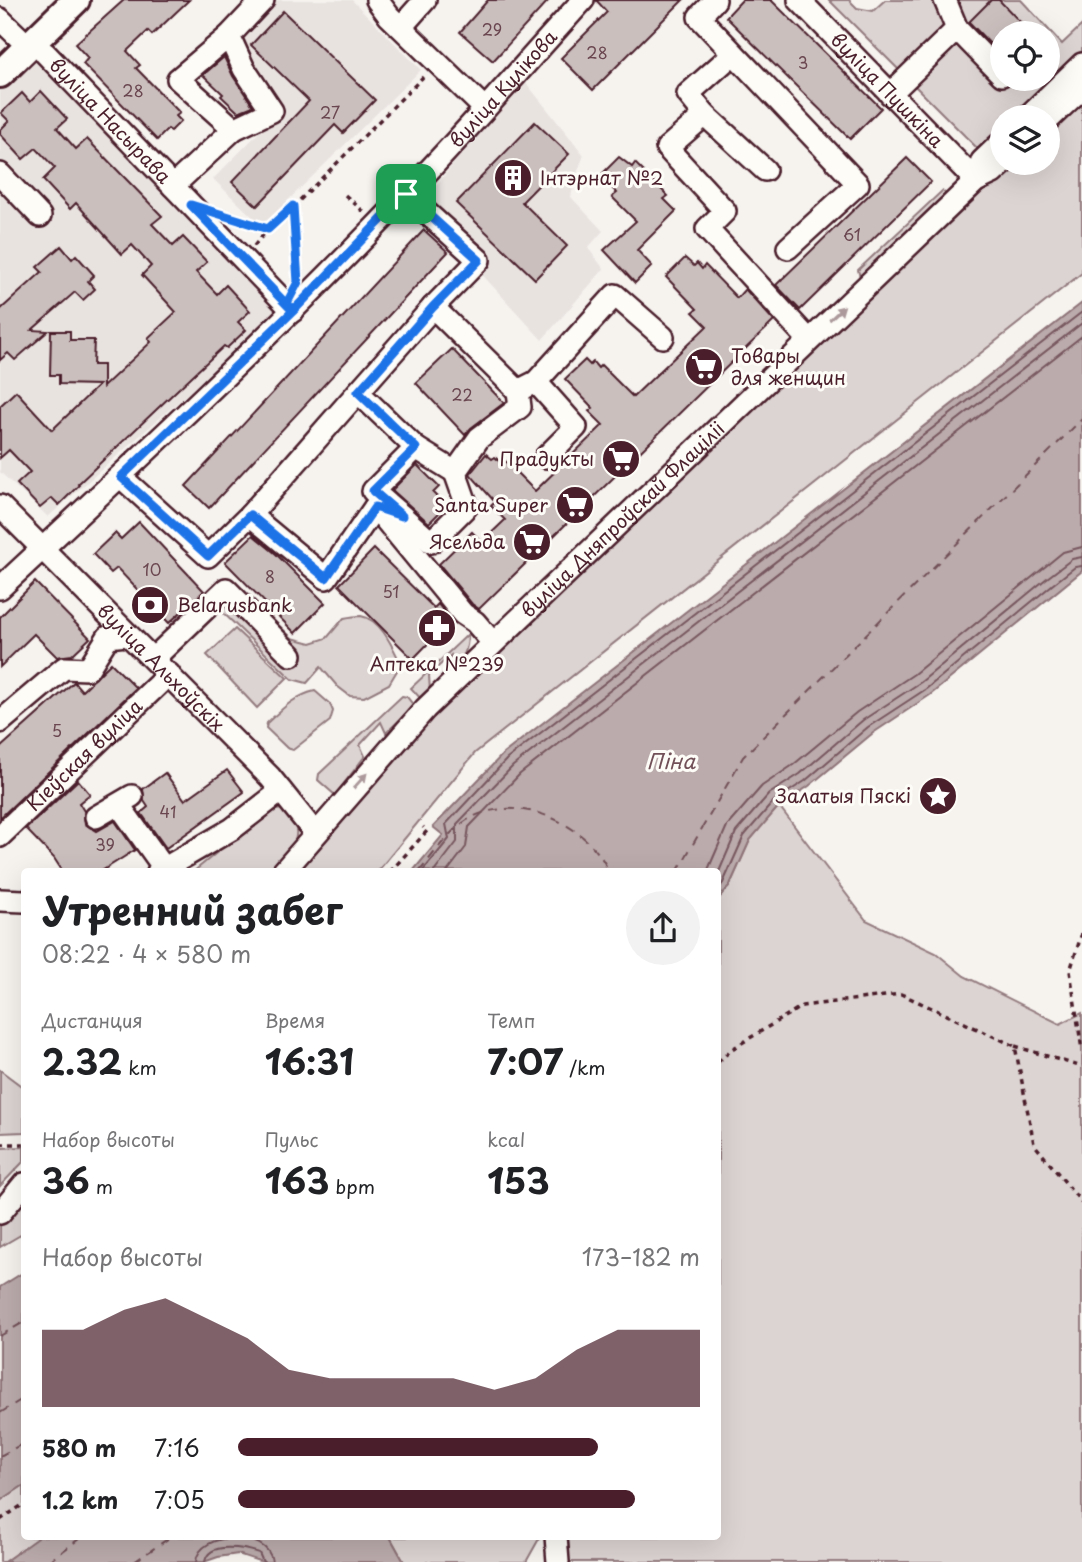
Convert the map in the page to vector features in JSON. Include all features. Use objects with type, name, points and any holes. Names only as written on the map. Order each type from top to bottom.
[{"type":"main road","points":[[0,75],[37,50],[76,0]]},
{"type":"street","points":[[234,129],[178,79],[229,36],[263,0]]},
{"type":"street","points":[[425,0],[389,11],[484,108]]},
{"type":"street","name":"вуліца Кулікова","points":[[0,588],[121,477],[290,307],[378,225],[583,0]]},
{"type":"street","points":[[715,0],[699,18],[858,184],[788,248]]},
{"type":"street","name":"вуліца Пушкіна","points":[[799,0],[976,181]]},
{"type":"street","points":[[945,0],[957,29],[990,63]]},
{"type":"street","name":"вуліца Насырава","points":[[0,19],[37,50],[290,307]]},
{"type":"street","points":[[890,94],[957,29]]},
{"type":"street","points":[[173,186],[234,129],[272,111],[244,69],[229,36]]},
{"type":"street","points":[[733,54],[688,94],[705,115],[765,170]]},
{"type":"street","points":[[1039,105],[1082,64]]},
{"type":"street","points":[[1060,109],[1082,88]]},
{"type":"street","points":[[705,115],[667,148],[725,211],[707,229],[808,339]]},
{"type":"street","name":"вуліца Дняпроўскай Флаціліі","points":[[976,181],[982,161],[990,153]]},
{"type":"street","points":[[0,174],[40,216]]},
{"type":"street","name":"вуліца Дняпроўскай Флаціліі","points":[[286,868],[425,709],[808,339],[976,181],[990,174]]},
{"type":"street","points":[[208,556],[250,515],[433,307],[479,260],[406,194]]},
{"type":"street","points":[[455,472],[479,438],[520,407],[527,386],[615,295],[663,337]]},
{"type":"street","points":[[433,307],[576,427],[546,457]]},
{"type":"street","points":[[358,392],[416,448],[455,472],[467,506],[431,541],[373,491],[416,448]]},
{"type":"street","points":[[121,477],[208,556],[226,589],[291,655]]},
{"type":"street","name":"вуліца Альхоўскіх","points":[[0,506],[126,635],[169,674],[281,791],[315,833]]},
{"type":"street","points":[[250,515],[326,578],[375,507]]},
{"type":"street","points":[[375,507],[463,614],[475,622],[493,643]]},
{"type":"street","points":[[375,507],[402,516]]},
{"type":"street","points":[[153,659],[226,589]]},
{"type":"street","points":[[0,722],[64,668],[88,669],[108,637],[126,635]]},
{"type":"street","name":"Кіеўская вуліца","points":[[0,836],[169,674]]},
{"type":"street","points":[[164,868],[232,828],[281,791]]},
{"type":"street","points":[[96,817],[126,800],[160,868]]},
{"type":"street","points":[[0,900],[21,901]]},
{"type":"street","points":[[0,1213],[21,1188]]},
{"type":"street","points":[[556,1540],[558,1562]]},
{"type":"path","points":[[230,217],[268,229],[438,63]]},
{"type":"path","points":[[345,195],[378,225]]},
{"type":"path","points":[[290,307],[298,282],[293,206]]},
{"type":"path","points":[[393,868],[427,831],[423,827]]},
{"type":"path","points":[[1082,933],[1070,971],[1082,1050]]},
{"type":"path","points":[[721,1059],[732,1049],[802,1006],[901,995],[1015,1046],[1082,1067]]},
{"type":"path","points":[[1015,1046],[1034,1144],[1082,1203]]},
{"type":"path","points":[[0,1144],[21,1144]]},
{"type":"path","points":[[0,1520],[21,1506]]},
{"type":"shaded area","points":[[269,0],[352,0],[421,70],[262,226],[213,179],[280,111],[240,72],[237,34]]},
{"type":"shaded area","points":[[829,0],[849,0],[857,8],[873,11],[885,0],[1021,0],[1041,21],[990,21],[990,91],[1041,91],[1026,105],[990,105],[990,140],[979,150]]},
{"type":"shaded area","points":[[1082,25],[1082,51],[1060,72],[1060,42],[1062,44]]},
{"type":"shaded area","points":[[34,53],[282,310],[48,517],[0,472],[0,85]]},
{"type":"shaded area","points":[[523,79],[584,155],[571,197],[603,231],[588,248],[604,269],[542,340],[419,206]]},
{"type":"shaded area","points":[[1082,95],[1082,273],[475,753],[380,868],[291,868],[427,713],[997,175],[1060,175],[1060,116]]},
{"type":"shaded area","points":[[942,191],[948,195],[860,277],[858,270]]},
{"type":"shaded area","points":[[240,588],[292,638],[311,643],[327,638],[344,618],[368,618],[386,635],[401,664],[389,684],[364,697],[350,696],[337,686],[321,667],[307,683],[292,679],[218,608]]},
{"type":"shaded area","points":[[235,629],[287,678],[257,708],[207,655]]},
{"type":"shaded area","points":[[468,634],[465,653],[460,660],[453,668],[451,655],[429,675],[430,692],[421,699],[411,688]]},
{"type":"shaded area","points":[[315,691],[330,704],[333,711],[330,721],[293,750],[287,748],[266,728],[267,723],[295,700]]},
{"type":"shaded area","points":[[402,696],[407,697],[414,706],[386,733],[381,722],[360,745],[365,756],[335,795],[318,780],[319,774]]},
{"type":"shaded area","points":[[779,806],[866,920],[936,953],[964,976],[1060,1024],[1082,1013],[1082,1562],[555,1562],[546,1540],[721,1540],[721,896],[729,887],[750,840]]},
{"type":"shaded area","points":[[283,809],[292,818],[296,829],[291,849],[276,868],[198,868],[268,811]]},
{"type":"shaded area","points":[[0,1070],[21,1086],[21,1132],[0,1133]]},
{"type":"shaded area","points":[[21,1147],[21,1164],[0,1186],[0,1148]]},
{"type":"shaded area","points":[[21,1205],[21,1235],[0,1247],[0,1226]]},
{"type":"shaded area","points":[[21,1487],[21,1540],[36,1540],[4,1562],[0,1562],[0,1501]]},
{"type":"shaded area","points":[[392,1540],[538,1540],[526,1562],[404,1562]]},
{"type":"water","name":"Піна","points":[[1082,303],[1082,571],[930,695],[873,733],[809,786],[779,806],[750,840],[729,887],[721,896],[721,868],[416,868],[443,835],[433,827],[503,754]]},
{"type":"water","points":[[21,1274],[21,1487],[0,1501],[0,1287]]},
{"type":"water","points":[[34,1540],[392,1540],[404,1562],[262,1562],[238,1554],[204,1562],[4,1562]]},
{"type":"building","points":[[124,0],[189,0],[152,35],[148,31],[127,51],[140,65],[136,68],[180,113],[176,116],[181,121],[157,140],[83,64],[88,58],[75,44]]},
{"type":"building","points":[[488,0],[549,0],[493,61],[460,32]]},
{"type":"building","points":[[596,0],[683,0],[593,90],[561,58],[607,12]]},
{"type":"building","points":[[742,0],[771,0],[881,108],[850,139],[726,17]]},
{"type":"building","points":[[991,0],[999,0],[1019,21],[990,21],[990,44],[969,22]]},
{"type":"building","points":[[283,11],[375,100],[343,133],[335,125],[257,206],[232,182],[309,101],[251,45]]},
{"type":"building","points":[[224,57],[253,106],[238,112],[203,75]]},
{"type":"building","points":[[41,91],[67,119],[57,128],[76,149],[87,139],[162,216],[152,224],[173,246],[183,237],[207,262],[196,272],[217,294],[226,285],[250,311],[238,322],[246,330],[227,348],[224,346],[59,505],[52,498],[40,508],[17,484],[30,472],[9,450],[0,458],[0,406],[16,391],[52,430],[99,385],[59,384],[59,375],[50,375],[51,331],[70,331],[70,340],[94,340],[93,365],[103,365],[103,387],[151,342],[148,338],[176,312],[142,275],[151,266],[132,245],[122,254],[76,203],[70,209],[43,180],[55,168],[36,148],[23,159],[0,134],[0,130],[9,121],[1,113],[22,93],[30,102]]},
{"type":"building","name":"Інтэрнат №2","points":[[535,122],[569,154],[522,202],[567,246],[535,279],[456,203]]},
{"type":"building","points":[[619,157],[632,167],[635,163],[668,196],[664,199],[676,211],[637,250],[652,266],[635,283],[604,250],[636,221],[612,197],[617,193],[600,176]]},
{"type":"building","points":[[907,158],[931,182],[800,310],[776,285]]},
{"type":"building","points":[[424,230],[448,252],[209,508],[186,486]]},
{"type":"building","points":[[61,246],[72,259],[76,255],[94,275],[88,281],[95,289],[83,300],[75,292],[32,330],[48,331],[15,360],[8,353],[0,360],[0,310],[42,272],[37,267]]},
{"type":"building","points":[[685,258],[694,266],[697,263],[702,269],[705,265],[737,298],[745,289],[774,321],[479,609],[439,564],[472,532],[482,542],[505,520],[491,506],[495,502],[470,474],[486,454],[500,462],[503,459],[535,491],[603,425],[589,411],[593,408],[565,379],[585,360],[590,365],[593,362],[598,368],[601,365],[633,397],[707,326],[693,312],[697,309],[666,277]]},
{"type":"building","points":[[452,349],[504,403],[465,435],[416,383]]},
{"type":"building","points":[[417,465],[439,487],[433,493],[446,506],[429,523],[392,490]]},
{"type":"building","points":[[139,522],[204,591],[169,623],[117,568],[111,573],[93,554],[115,533],[121,539]]},
{"type":"building","points":[[253,535],[325,603],[295,633],[225,562]]},
{"type":"building","points":[[374,549],[434,608],[438,604],[451,620],[413,659],[339,585]]},
{"type":"building","points":[[35,582],[90,638],[72,655],[57,657],[34,634],[0,667],[0,617]]},
{"type":"building","points":[[111,663],[136,688],[0,818],[0,748],[74,682],[82,691]]},
{"type":"building","points":[[227,770],[244,792],[166,848],[141,813],[148,807],[144,801],[143,789],[165,773],[185,800]]},
{"type":"building","points":[[78,780],[90,794],[79,803],[84,811],[85,824],[97,831],[115,821],[135,850],[106,868],[60,868],[26,829]]},
{"type":"ferry route","points":[[679,868],[743,757],[1082,419]]},
{"type":"ferry route","points":[[422,868],[453,831],[467,820],[486,812],[506,809],[548,816],[567,826],[585,839],[599,854],[607,868]]},
{"type":"ferry route","points":[[0,1336],[21,1324]]},
{"type":"ferry route","points":[[0,1413],[21,1400]]},
{"type":"ferry route","points":[[0,1456],[21,1445]]},
{"type":"ferry route","points":[[48,1562],[78,1540]]},
{"type":"ferry route","points":[[134,1562],[166,1540]]},
{"type":"place","name":"Інтэрнат №2","points":[[513,178]]},
{"type":"place","name":"Товары для женщин","points":[[704,367]]},
{"type":"place","name":"Прадукты","points":[[621,459]]},
{"type":"place","name":"Santa Super","points":[[575,505]]},
{"type":"place","name":"Ясельда","points":[[532,542]]},
{"type":"place","name":"Belarusbank","points":[[150,605]]},
{"type":"place","name":"Аптека №239","points":[[437,628]]},
{"type":"place","name":"Залатыя Пяскі","points":[[938,796]]},
{"type":"route","points":[[406,194],[293,311],[191,205],[268,229],[293,206],[298,282],[287,303],[293,311],[121,477],[208,556],[250,515],[326,578],[375,507],[402,516],[373,491],[416,448],[358,392],[433,307],[479,260],[406,194]]}]
